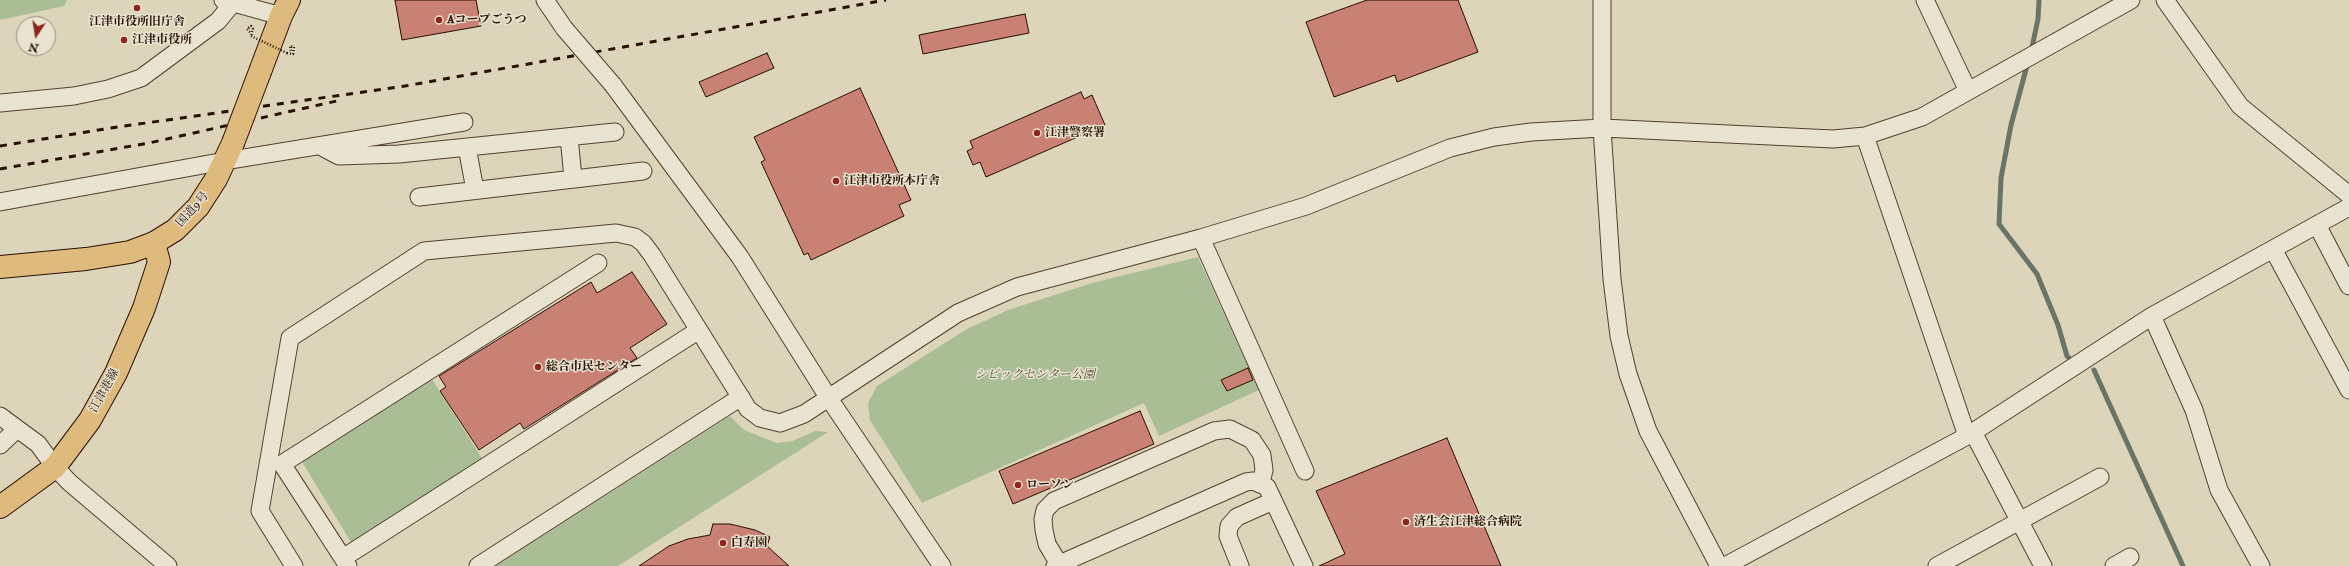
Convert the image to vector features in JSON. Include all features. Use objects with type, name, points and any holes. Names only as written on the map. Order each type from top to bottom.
[{"type":"main road","name":"国道9号","points":[[0,267],[86,259],[130,252],[154,243],[175,230],[198,207],[208,193],[228,152],[285,8]]},
{"type":"main road","name":"江津港線","points":[[0,507],[55,467],[90,420],[116,373],[156,276],[159,262],[154,243]]},
{"type":"street","points":[[545,0],[564,28],[613,85],[740,257],[828,398],[942,566]]},
{"type":"street","points":[[1602,0],[1602,128],[1612,279],[1619,336],[1628,374],[1648,431],[1719,566]]},
{"type":"street","points":[[1925,0],[1968,91]]},
{"type":"street","points":[[294,566],[260,511],[290,338],[424,250],[626,234],[643,243],[652,255],[741,397],[754,415],[766,421],[780,423],[798,418],[958,313],[1017,287],[1201,238],[1306,206],[1450,148],[1494,137],[1532,132],[1602,128],[1833,139],[1865,136],[1922,117],[2131,0]]},
{"type":"street","points":[[2165,0],[2240,106],[2349,195]]},
{"type":"street","points":[[0,103],[74,96],[108,89],[141,78],[218,20],[227,2],[285,8]]},
{"type":"street","points":[[0,202],[228,152],[322,147],[464,122]]},
{"type":"street","points":[[322,147],[339,156],[399,154],[615,132]]},
{"type":"street","points":[[1865,136],[1970,434],[2043,566]]},
{"type":"street","points":[[569,137],[573,178]]},
{"type":"street","points":[[467,147],[475,190]]},
{"type":"street","points":[[419,197],[643,171]]},
{"type":"street","points":[[1724,566],[1970,434],[2152,316],[2349,207]]},
{"type":"street","points":[[2317,224],[2349,286]]},
{"type":"street","points":[[1201,238],[1305,471]]},
{"type":"street","points":[[2273,249],[2349,390]]},
{"type":"street","points":[[598,263],[282,464],[346,562],[699,330]]},
{"type":"street","points":[[2152,316],[2194,410],[2219,490],[2260,566]]},
{"type":"street","points":[[478,566],[741,397]]},
{"type":"street","points":[[0,416],[38,444],[55,467],[69,482],[168,566]]},
{"type":"street","points":[[1261,483],[1264,470],[1262,455],[1252,440],[1230,429],[1214,431],[1054,501],[1046,510],[1043,519],[1047,544],[1057,565],[1246,482],[1261,483],[1267,487],[1304,566]]},
{"type":"street","points":[[0,445],[17,430]]},
{"type":"street","points":[[1937,566],[2100,477]]},
{"type":"street","points":[[1240,566],[1228,536],[1229,526],[1237,517],[1273,501]]},
{"type":"street","points":[[2114,566],[2130,557]]},
{"type":"path","points":[[250,32],[247,28],[251,26],[253,29],[251,36],[287,53],[293,54],[294,46],[290,46],[291,52]]},
{"type":"green space","points":[[0,0],[67,0],[64,6],[0,20]]},
{"type":"green space","name":"シビックセンター公園","points":[[1198,257],[1259,390],[1159,436],[1144,403],[922,503],[870,420],[868,403],[877,386],[967,329],[1008,310],[1092,283]]},
{"type":"green space","points":[[430,376],[483,460],[351,542],[299,457]]},
{"type":"green space","points":[[730,416],[744,430],[777,443],[792,441],[815,431],[828,432],[618,566],[496,566]]},
{"type":"building","name":"Aコープごうつ","points":[[395,0],[476,0],[481,26],[402,40]]},
{"type":"building","points":[[1367,0],[1458,0],[1478,52],[1397,82],[1395,75],[1334,97],[1306,22]]},
{"type":"building","points":[[1025,14],[1029,33],[923,54],[919,35]]},
{"type":"building","points":[[767,53],[774,68],[706,97],[699,82]]},
{"type":"building","name":"江津市役所本庁舎","points":[[860,88],[911,200],[899,205],[904,216],[811,260],[808,253],[804,255],[761,162],[765,160],[754,137]]},
{"type":"building","name":"江津警察署","points":[[1081,92],[1084,99],[1092,95],[1105,125],[986,177],[980,162],[973,165],[967,151],[973,148],[970,141]]},
{"type":"building","name":"総合市民センター","points":[[632,272],[667,324],[630,348],[637,358],[524,429],[520,423],[479,450],[440,391],[446,387],[439,376],[591,282],[597,293]]},
{"type":"building","points":[[1248,368],[1253,380],[1227,391],[1221,380]]},
{"type":"building","points":[[1140,411],[1154,444],[1013,504],[999,471]]},
{"type":"building","name":"済生会江津総合病院","points":[[1447,438],[1501,566],[1319,566],[1345,554],[1316,491]]},
{"type":"building","name":"白寿園","points":[[713,524],[730,524],[755,530],[770,537],[767,546],[789,566],[639,566],[669,546],[688,539],[710,535]]},
{"type":"waterway","points":[[2031,52],[2038,19],[2039,0]]},
{"type":"waterway","points":[[2028,62],[2011,125],[2001,178],[1999,224],[2037,274],[2058,325],[2067,356],[2069,358]]},
{"type":"waterway","points":[[2094,370],[2183,566]]},
{"type":"railway","points":[[0,146],[111,128],[405,86],[886,0]]},
{"type":"railway","points":[[0,169],[149,143],[341,100]]},
{"type":"place","name":"江津市役所旧庁舎","points":[[137,8]]},
{"type":"place","name":"Aコープごうつ","points":[[439,20]]},
{"type":"place","name":"江津市役所","points":[[124,40]]},
{"type":"place","name":"江津警察署","points":[[1037,133]]},
{"type":"place","name":"江津市役所本庁舎","points":[[836,181]]},
{"type":"place","name":"総合市民センター","points":[[538,367]]},
{"type":"place","name":"ローソン","points":[[1018,485]]},
{"type":"place","name":"済生会江津総合病院","points":[[1406,522]]},
{"type":"place","name":"白寿園","points":[[723,543]]}]
